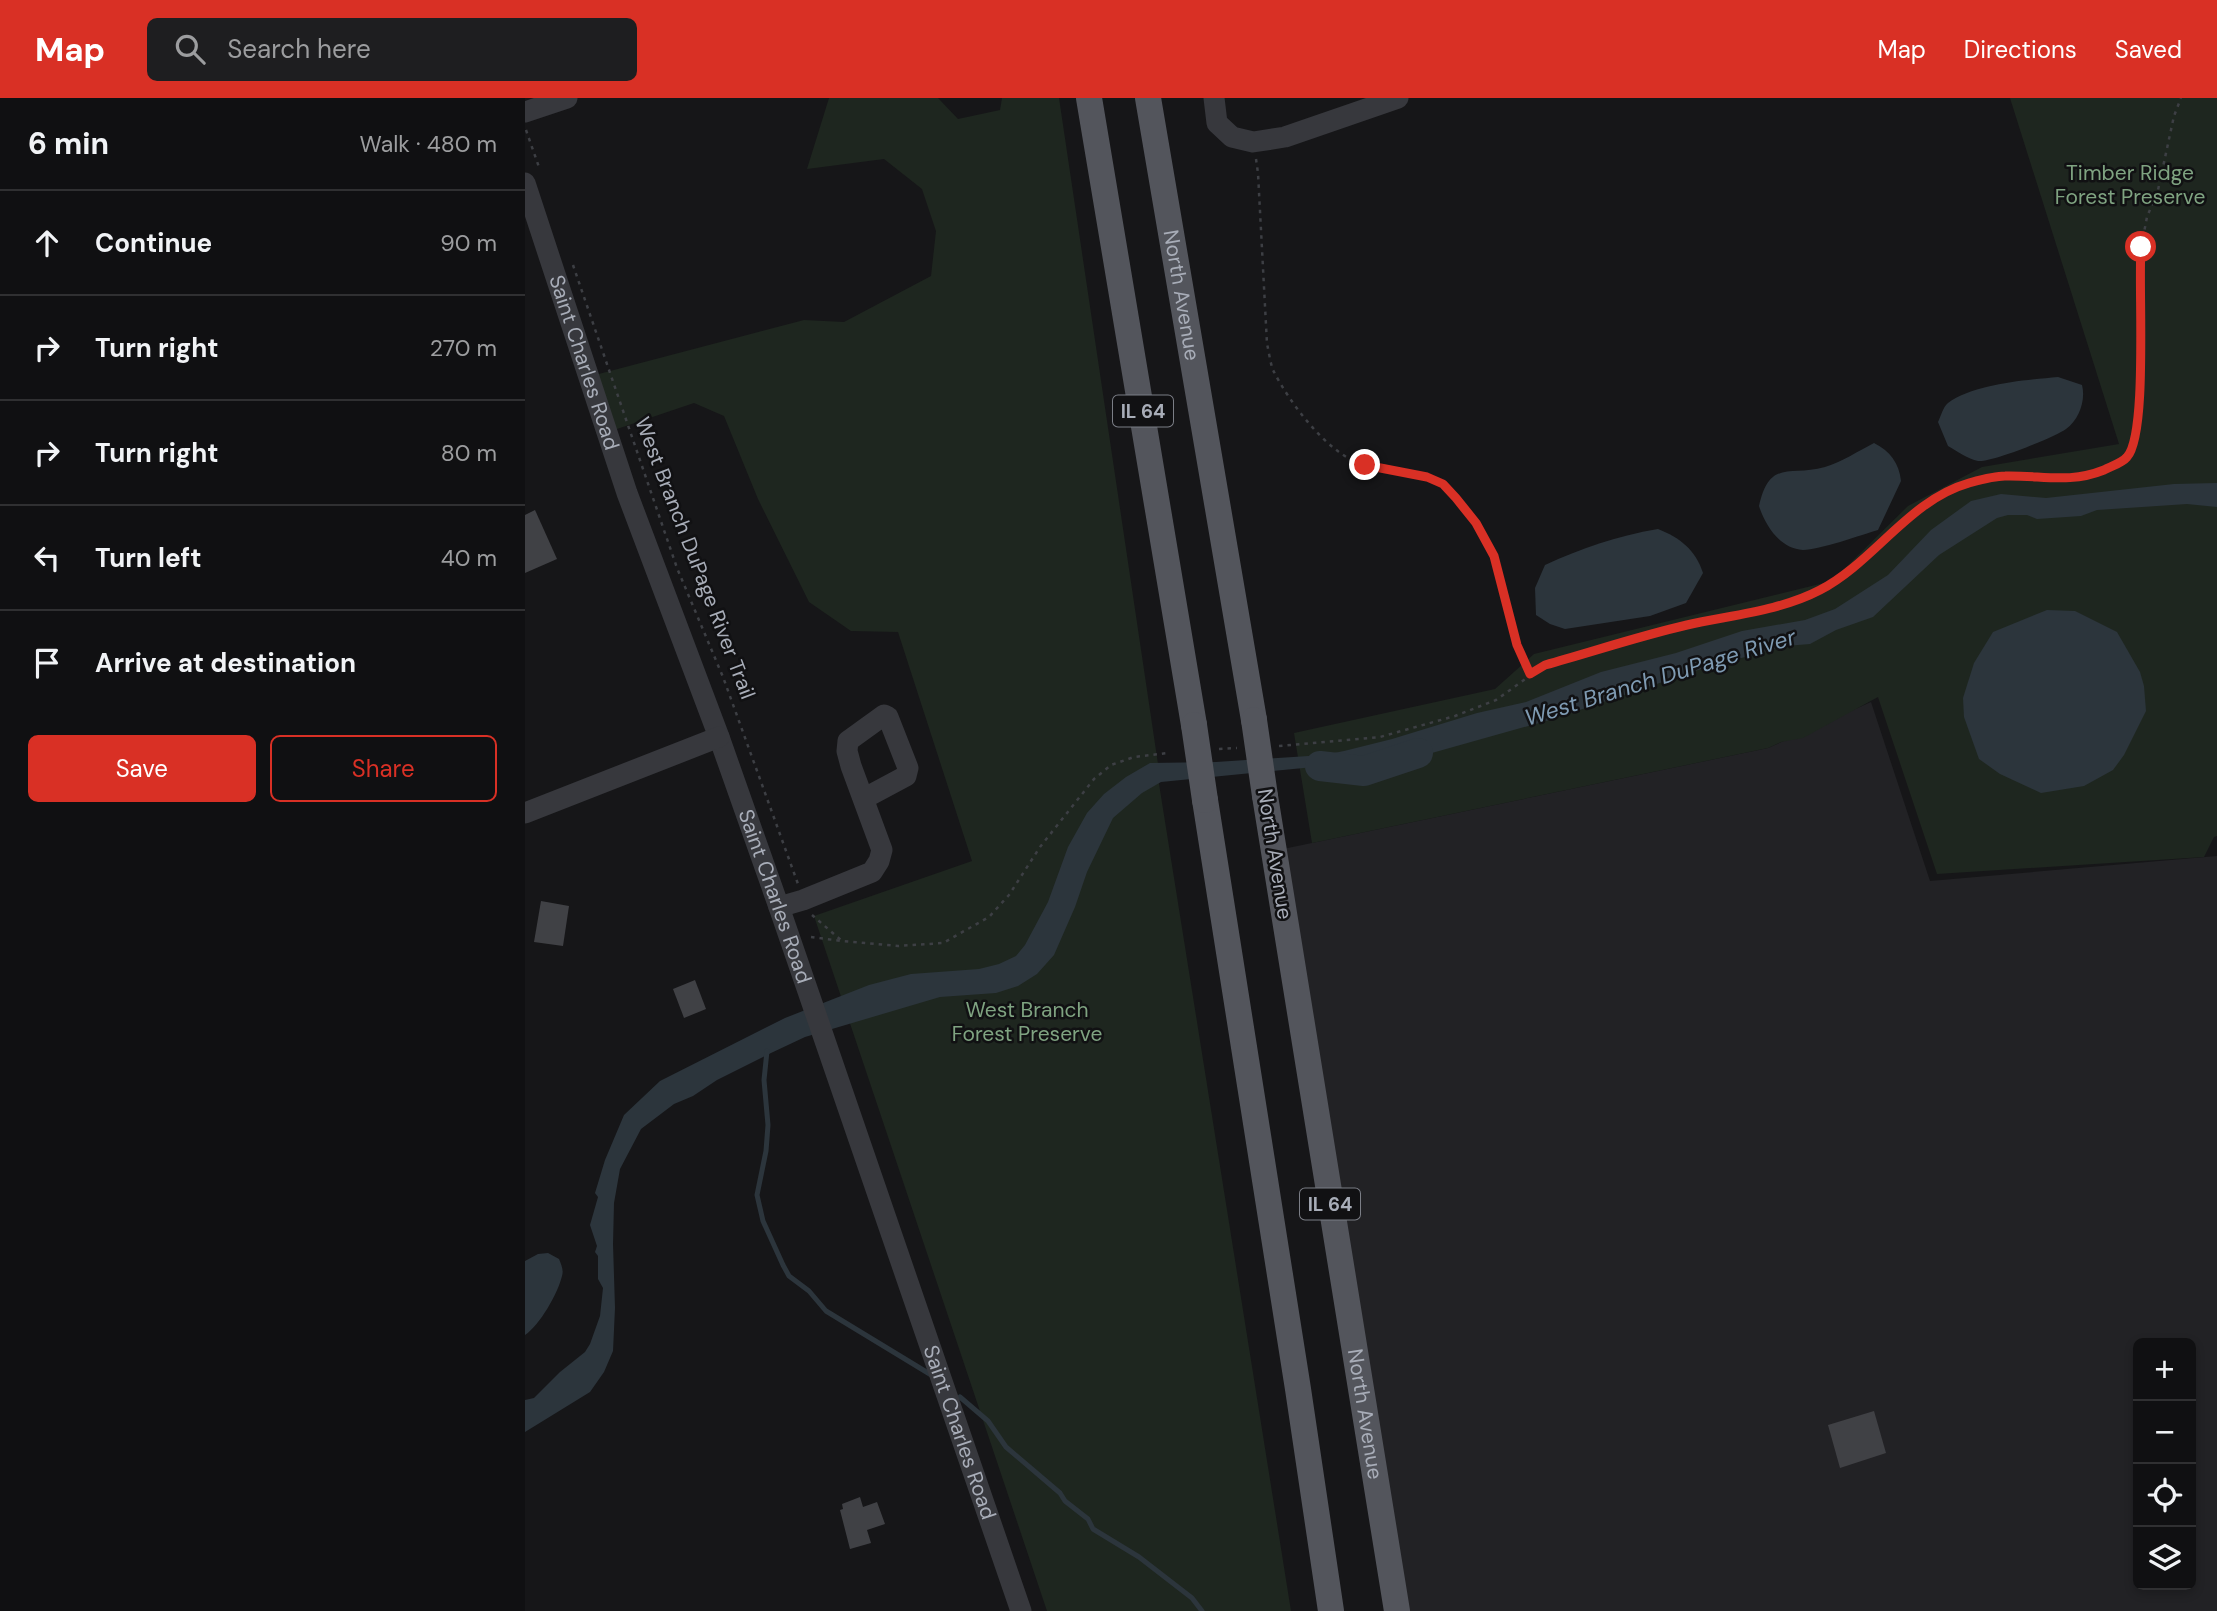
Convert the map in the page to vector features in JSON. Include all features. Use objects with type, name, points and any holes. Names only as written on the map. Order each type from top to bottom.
[{"type":"main road","name":"IL 64","points":[[1089,98],[1194,724],[1331,1611]]},
{"type":"main road","name":"North Avenue","points":[[1148,98],[1254,720],[1397,1611]]},
{"type":"street","points":[[526,122],[567,98]]},
{"type":"street","points":[[1214,98],[1217,123],[1232,137],[1253,142],[1285,137],[1398,98]]},
{"type":"street","name":"Saint Charles Road","points":[[534,180],[627,493],[779,906],[1021,1611]]},
{"type":"street","points":[[525,813],[719,737]]},
{"type":"street","points":[[779,906],[803,900],[876,868],[882,850],[863,799]]},
{"type":"path","points":[[1279,746],[1359,740],[1455,716],[1496,701],[1545,665],[1685,625],[1796,600],[1851,569],[1923,506],[1948,490],[2003,476],[2062,480],[2078,478],[2116,465],[2127,456],[2136,440],[2140,388],[2139,271],[2147,217],[2158,190],[2174,116],[2181,98]]},
{"type":"path","points":[[526,122],[534,180]]},
{"type":"path","points":[[1253,142],[1258,173],[1267,344],[1272,368],[1306,421],[1351,460],[1427,477],[1443,484],[1456,498],[1476,523],[1494,556],[1517,645],[1530,674]]},
{"type":"path","name":"West Branch DuPage River Trail","points":[[571,260],[677,568],[728,689],[803,900],[809,913],[842,941]]},
{"type":"path","points":[[1209,750],[1237,748]]},
{"type":"path","points":[[789,935],[898,946],[943,943],[989,917],[1009,895],[1040,847],[1094,779],[1111,765],[1134,757],[1168,752]]},
{"type":"shaded area","points":[[1871,702],[1930,881],[2217,856],[2217,1611],[1403,1611],[1283,849],[1768,748]]},
{"type":"green space","name":"West Branch Forest Preserve","points":[[829,98],[938,98],[958,119],[1000,110],[1002,98],[1059,98],[1158,764],[1156,765],[1291,1611],[1047,1611],[814,916],[972,861],[898,632],[851,631],[809,602],[758,499],[724,416],[694,403],[614,430],[595,375],[804,320],[844,322],[931,276],[936,231],[922,189],[884,159],[807,169]]},
{"type":"green space","name":"Timber Ridge Forest Preserve","points":[[2010,98],[2217,98],[2217,836],[2204,857],[1937,874],[1878,697],[1803,738],[1781,742],[1768,748],[1312,843],[1294,733],[1495,689],[1534,654],[1832,581],[1908,506],[1982,467],[2119,444]]},
{"type":"water","points":[[2058,377],[2082,385],[2083,391],[2078,415],[2066,429],[2023,449],[1985,461],[1970,459],[1948,446],[1938,422],[1948,403],[1986,387]]},
{"type":"water","points":[[1874,443],[1893,458],[1901,481],[1878,530],[1803,550],[1787,545],[1775,535],[1759,506],[1769,481],[1775,475],[1831,465]]},
{"type":"water","points":[[2217,483],[2217,507],[2187,504],[2097,510],[2081,516],[2037,519],[2027,515],[2008,515],[1997,518],[1939,555],[1873,617],[1836,630],[1810,644],[1786,646],[1701,669],[1553,719],[1407,760],[1376,766],[1348,776],[1335,775],[1314,767],[1161,782],[1142,793],[1113,818],[1087,872],[1054,955],[1037,974],[1018,986],[996,993],[940,997],[805,1037],[674,1104],[641,1129],[620,1169],[614,1203],[613,1351],[604,1372],[590,1392],[525,1432],[525,1400],[534,1398],[585,1352],[600,1316],[603,1288],[598,1279],[598,1256],[595,1252],[597,1246],[590,1225],[598,1197],[595,1193],[605,1160],[624,1115],[660,1081],[785,1018],[869,985],[911,974],[979,969],[1016,956],[1025,945],[1048,902],[1068,847],[1087,813],[1104,794],[1150,763],[1216,762],[1324,755],[1344,751],[1477,713],[1526,702],[1601,672],[1676,653],[1742,631],[1805,620],[1835,609],[1888,575],[1931,530],[1971,501],[2001,494],[2046,498],[2174,484]]},
{"type":"water","points":[[1658,529],[1686,545],[1700,565],[1703,573],[1686,603],[1650,616],[1565,629],[1536,615],[1535,588],[1545,565],[1600,543]]},
{"type":"water","points":[[2047,610],[2075,611],[2117,632],[2140,672],[2146,711],[2124,755],[2113,770],[2084,786],[2041,793],[2000,774],[1979,759],[1964,717],[1963,698],[1974,663],[1993,632]]},
{"type":"water","points":[[548,1253],[559,1259],[562,1276],[548,1308],[525,1335],[525,1261],[538,1254]]},
{"type":"building","points":[[535,510],[557,559],[525,573],[525,515]]},
{"type":"building","points":[[541,901],[569,906],[563,946],[534,942]]},
{"type":"building","points":[[695,980],[706,1009],[684,1018],[673,989]]},
{"type":"building","points":[[1874,1411],[1886,1453],[1840,1468],[1828,1425]]},
{"type":"building","points":[[860,1497],[863,1507],[877,1502],[885,1524],[867,1530],[871,1543],[850,1549],[840,1510],[843,1509],[842,1504]]},
{"type":"waterway","name":"West Branch DuPage River","points":[[1320,766],[1364,771],[1418,753]]},
{"type":"waterway","points":[[767,1051],[764,1080],[768,1125],[757,1195],[763,1221],[783,1265],[789,1276],[809,1291],[826,1311],[933,1376]]},
{"type":"waterway","points":[[960,1397],[988,1421],[1006,1447],[1088,1519],[1093,1529],[1139,1557],[1192,1598],[1202,1611]]},
{"type":"route","points":[[1365,465],[1427,477],[1443,484],[1476,523],[1494,556],[1517,645],[1530,674],[1545,665],[1685,625],[1796,600],[1821,589],[1851,569],[1923,506],[1948,490],[2003,476],[2062,480],[2078,478],[2116,465],[2127,456],[2136,440],[2140,388],[2141,247]]}]
